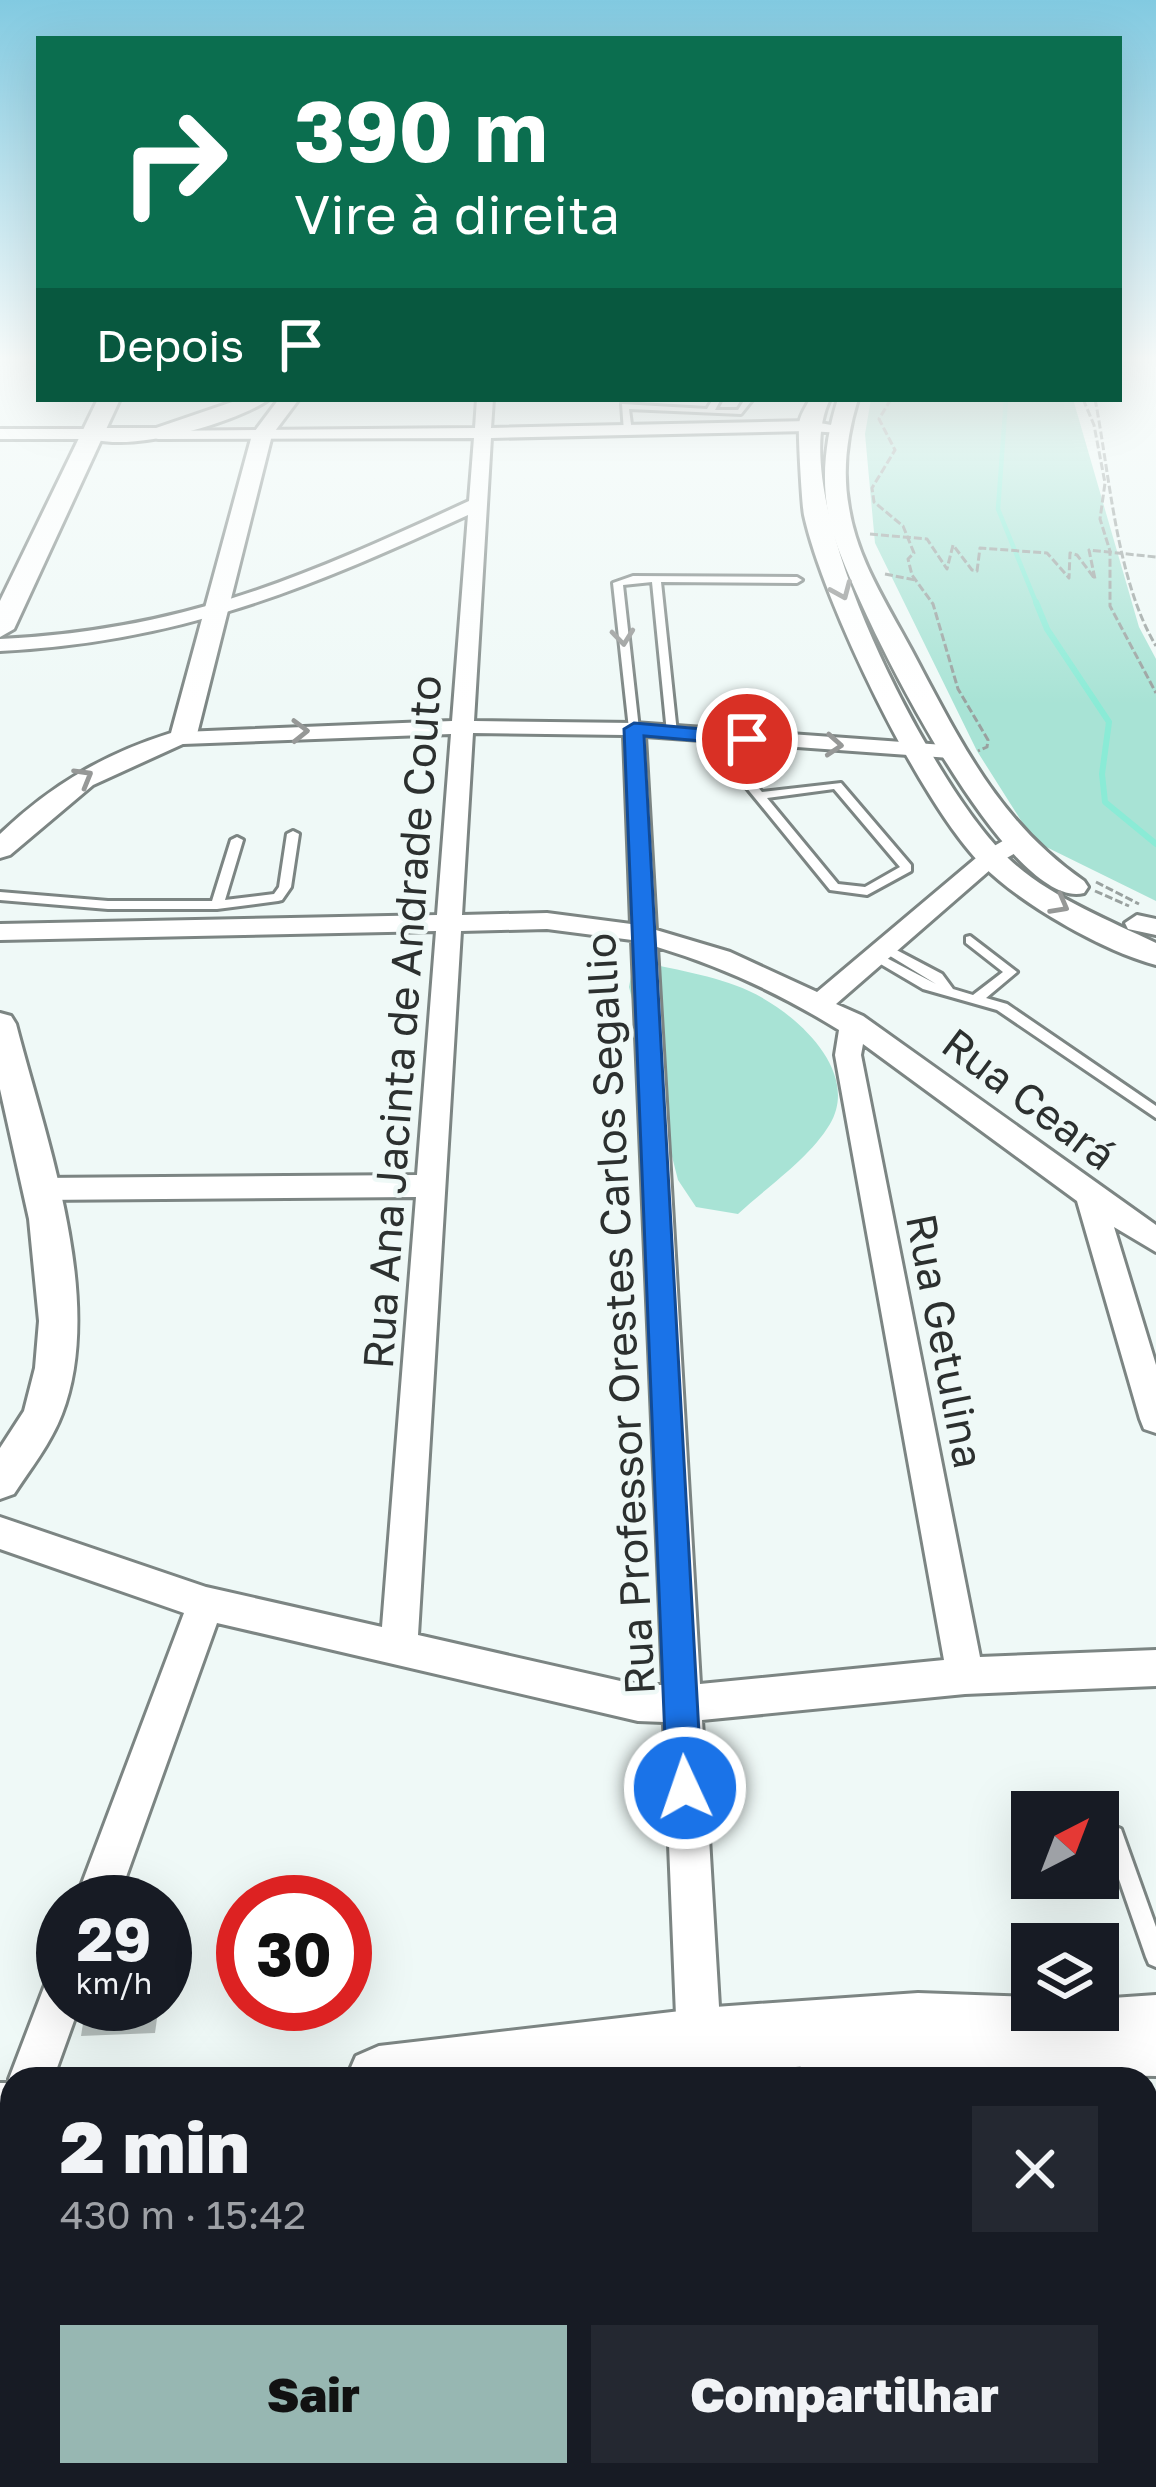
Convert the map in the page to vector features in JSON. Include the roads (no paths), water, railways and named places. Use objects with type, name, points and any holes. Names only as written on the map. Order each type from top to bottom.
[{"type":"main road","points":[[0,628],[74,472]]},
{"type":"main road","points":[[616,2067],[695,2063],[939,2024],[1123,2032],[1156,2026]]},
{"type":"street","points":[[184,737],[251,472]]},
{"type":"street","name":"Rua Ana Jacinta de Andrade Couto","points":[[399,1651],[480,472]]},
{"type":"street","points":[[812,472],[815,518],[830,562],[964,828],[990,857],[1054,902],[1156,955]]},
{"type":"street","points":[[839,472],[842,525],[870,593],[988,811],[1043,868],[1147,923]]},
{"type":"street","points":[[0,645],[85,643],[211,617],[479,503]]},
{"type":"street","points":[[0,849],[34,814],[82,777],[184,737],[466,727],[634,729],[959,752]]},
{"type":"street","name":"Rua Professor Orestes Carlos Segallio","points":[[634,729],[695,2063]]},
{"type":"street","points":[[822,1002],[990,857],[1016,843]]},
{"type":"street","name":"Rua Ceará","points":[[0,932],[595,923],[645,933],[693,946],[822,1002],[1091,1199],[1156,1240]]},
{"type":"street","name":"Rua Getulina","points":[[854,1022],[848,1055],[965,1676]]},
{"type":"street","points":[[0,1024],[39,1189],[57,1300],[58,1358],[43,1415],[0,1481]]},
{"type":"street","points":[[39,1189],[433,1186]]},
{"type":"street","points":[[1091,1199],[1156,1419]]},
{"type":"street","points":[[0,1533],[206,1604],[582,1694],[638,1703],[680,1704],[965,1676],[1156,1668]]},
{"type":"street","points":[[106,1875],[206,1604]]},
{"type":"street","points":[[35,2067],[49,2031]]},
{"type":"lane","points":[[656,579],[672,733]]},
{"type":"lane","points":[[634,729],[618,583],[797,580]]},
{"type":"lane","points":[[722,737],[720,771],[755,790],[834,887],[866,891],[907,868],[837,785],[755,790]]},
{"type":"lane","points":[[747,739],[755,790]]},
{"type":"lane","points":[[0,896],[108,905],[217,905],[278,896],[285,887],[292,834]]},
{"type":"lane","points":[[217,905],[237,840]]},
{"type":"lane","points":[[970,940],[1011,972],[975,1000]]},
{"type":"lane","points":[[878,952],[928,986],[1016,1015],[1156,1113]]},
{"type":"lane","points":[[1119,1850],[1156,1957]]},
{"type":"lane","points":[[794,2066],[925,2061],[1156,2065]]},
{"type":"waterway","points":[[1001,472],[998,509],[1037,605]]},
{"type":"waterway","points":[[1036,602],[1047,629],[1109,722],[1102,774],[1105,802],[1156,844]]}]
